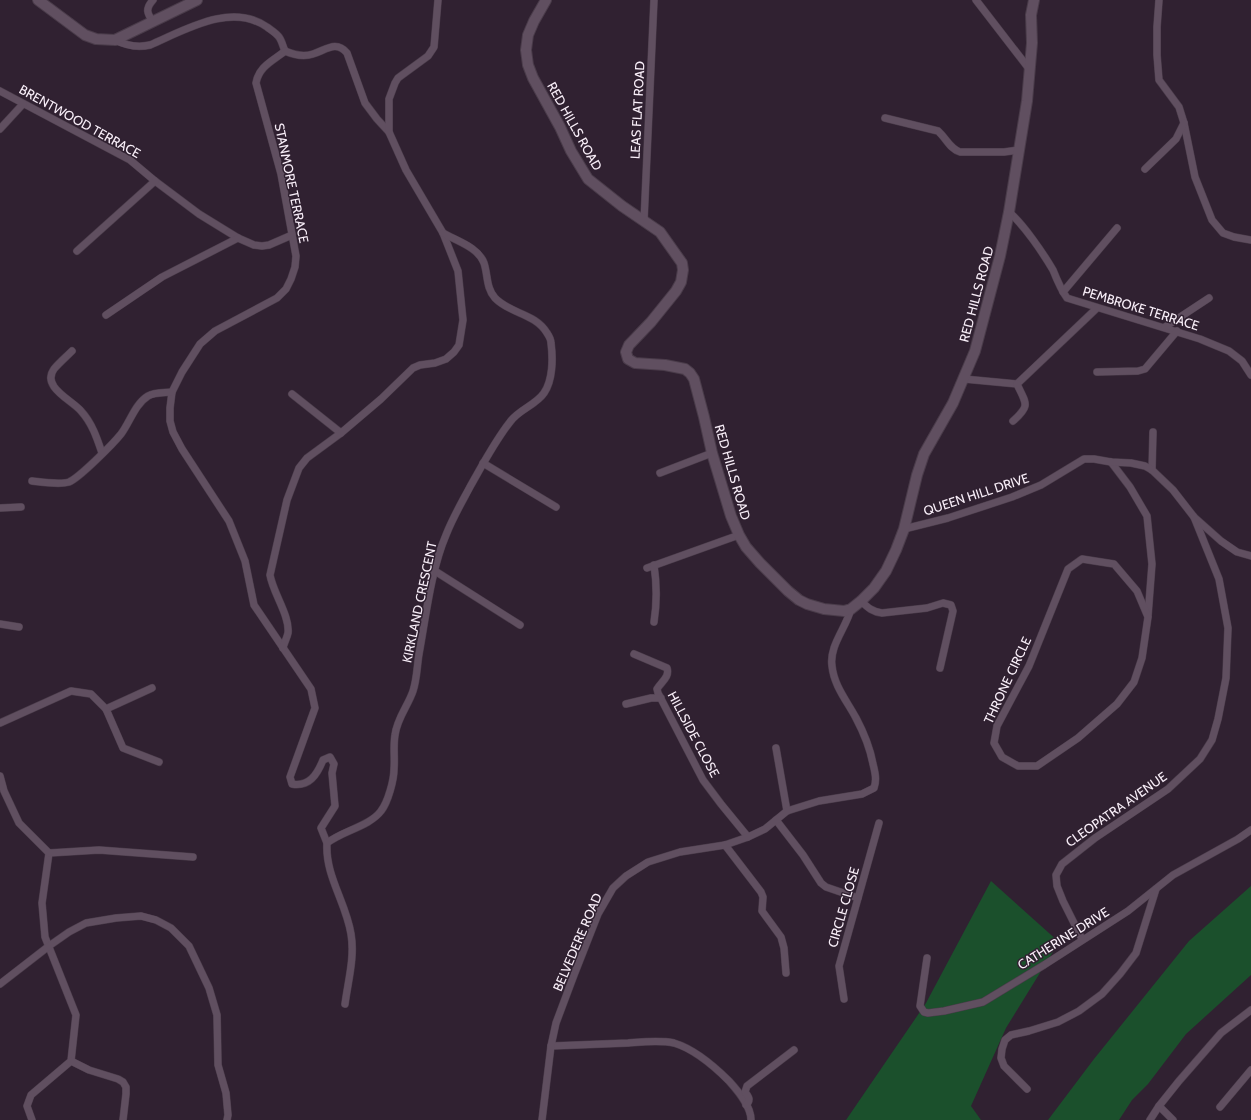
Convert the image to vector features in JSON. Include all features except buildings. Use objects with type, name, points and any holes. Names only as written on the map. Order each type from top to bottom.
[{"type":"main road","points":[[38,0],[85,35],[115,40],[197,0]]},
{"type":"main road","name":"RED HILLS ROAD","points":[[546,0],[528,35],[526,50],[528,65],[533,78],[588,179],[622,206],[660,232],[682,263],[683,270],[681,282],[676,291],[651,322],[629,345],[626,352],[628,359],[635,363],[665,365],[685,369],[690,373],[694,379],[712,453],[731,516],[746,547],[760,563],[799,600],[824,609],[837,611],[851,609],[861,601],[874,588],[886,571],[904,529],[917,475],[924,454],[953,403],[964,379],[974,351],[1000,256],[1009,212],[1027,101],[1032,43],[1031,16],[1034,0]]},
{"type":"street","points":[[153,0],[148,6],[148,12],[154,22]]},
{"type":"street","points":[[389,132],[389,99],[398,78],[428,56],[434,47],[438,0]]},
{"type":"street","name":"LEAS FLAT ROAD","points":[[644,221],[654,0]]},
{"type":"street","points":[[976,0],[1030,70]]},
{"type":"street","points":[[1159,0],[1157,34],[1159,80],[1179,107],[1184,123],[1195,177],[1212,220],[1223,233],[1234,237],[1251,240]]},
{"type":"street","points":[[115,40],[133,47],[142,47],[208,21],[237,17],[252,19],[260,22],[273,31],[279,37],[285,51],[292,54],[300,56],[312,54],[331,46],[343,48],[347,53],[365,103],[376,119],[389,132],[406,170],[443,233],[458,271],[463,320],[459,345],[454,352],[446,359],[413,368],[381,399],[341,433],[307,458],[299,468],[287,500],[270,575],[272,584],[287,621],[288,632],[283,648]]},
{"type":"street","name":"STANMORE TERRACE","points":[[285,51],[261,69],[257,76],[256,83],[281,174],[296,256],[295,267],[286,289],[277,298],[215,331],[200,344],[182,372],[172,392],[170,421],[173,432],[182,449],[229,521],[245,560],[254,605],[311,689],[314,708],[290,777],[292,784],[300,785],[307,782],[318,772],[323,760],[330,757],[334,764],[332,773],[335,806],[321,828],[327,843]]},
{"type":"street","name":"BRENTWOOD TERRACE","points":[[0,91],[22,104],[123,156],[139,166],[155,181],[199,214],[238,238],[254,245],[262,246],[269,245],[292,235]]},
{"type":"street","points":[[0,129],[22,104]]},
{"type":"street","points":[[885,118],[938,130],[954,150],[960,152],[1004,152],[1019,150]]},
{"type":"street","points":[[1144,169],[1176,138],[1184,123]]},
{"type":"street","points":[[77,251],[155,181]]},
{"type":"street","name":"PEMBROKE TERRACE","points":[[1009,212],[1024,228],[1052,269],[1067,298],[1178,331],[1230,351],[1242,361],[1251,375]]},
{"type":"street","points":[[1063,292],[1118,228]]},
{"type":"street","name":"KIRKLAND CRESCENT","points":[[327,843],[333,838],[370,820],[381,812],[386,803],[394,770],[395,734],[400,716],[413,691],[435,571],[444,538],[452,520],[483,463],[511,420],[543,395],[549,383],[551,369],[551,340],[543,327],[531,318],[504,305],[494,297],[488,286],[484,263],[479,254],[472,248],[443,233]]},
{"type":"street","points":[[106,315],[162,277],[238,238]]},
{"type":"street","points":[[1165,328],[1210,298]]},
{"type":"street","points":[[964,379],[1017,384],[1098,308]]},
{"type":"street","points":[[1097,372],[1138,371],[1145,369],[1178,331]]},
{"type":"street","points":[[72,352],[54,370],[51,376],[52,385],[57,391],[82,411],[92,427],[102,453]]},
{"type":"street","points":[[1013,421],[1024,411],[1025,407],[1024,400],[1017,384]]},
{"type":"street","points":[[32,481],[67,483],[74,480],[121,434],[146,397],[154,394],[172,392]]},
{"type":"street","points":[[292,394],[341,433]]},
{"type":"street","points":[[1152,470],[1153,432]]},
{"type":"street","points":[[660,473],[712,453]]},
{"type":"street","name":"QUEEN HILL DRIVE","points":[[904,529],[948,518],[1012,497],[1041,485],[1084,459],[1094,459],[1111,462],[1131,462],[1145,466],[1152,470],[1173,490],[1194,517],[1221,541],[1237,552],[1251,556]]},
{"type":"street","name":"THRONE CIRCLE","points":[[1111,462],[1130,487],[1147,516],[1152,564],[1148,618],[1142,658],[1134,682],[1117,704],[1078,738],[1037,766],[1018,766],[1002,757],[994,743],[997,726],[1029,666],[1068,569],[1082,558],[1114,564],[1137,591],[1148,618]]},
{"type":"street","points":[[483,463],[556,506]]},
{"type":"street","points":[[0,508],[21,506]]},
{"type":"street","name":"CLEOPATRA AVENUE","points":[[1082,939],[1057,886],[1056,875],[1062,864],[1095,838],[1168,789],[1200,759],[1212,740],[1218,719],[1226,678],[1228,628],[1219,579],[1194,517]]},
{"type":"street","points":[[647,568],[739,535]]},
{"type":"street","points":[[654,565],[657,584],[654,622]]},
{"type":"street","points":[[435,571],[520,625]]},
{"type":"street","points":[[861,601],[875,612],[882,613],[927,608],[943,603],[951,605],[953,611],[940,668]]},
{"type":"street","name":"BELVEDERE ROAD","points":[[542,1120],[551,1046],[556,1022],[598,914],[613,888],[626,876],[648,862],[680,852],[725,845],[765,829],[787,810],[819,800],[862,794],[874,788],[876,776],[867,741],[857,719],[834,678],[832,666],[834,649],[849,617],[851,609]]},
{"type":"street","points":[[0,624],[19,627]]},
{"type":"street","name":"HILLSIDE CLOSE","points":[[634,654],[665,667],[668,671],[667,676],[657,689],[661,698],[703,780],[748,837]]},
{"type":"street","points":[[106,709],[152,688]]},
{"type":"street","points":[[0,723],[71,691],[91,694],[106,709],[123,748],[158,762]]},
{"type":"street","points":[[626,704],[651,698],[661,698]]},
{"type":"street","points":[[776,748],[787,810]]},
{"type":"street","points":[[0,776],[4,791],[19,823],[49,853],[99,850],[193,857]]},
{"type":"street","points":[[776,820],[803,855],[821,883],[826,887],[858,898]]},
{"type":"street","name":"CIRCLE CLOSE","points":[[844,999],[839,966],[880,823]]},
{"type":"street","name":"CATHERINE DRIVE","points":[[927,958],[921,1008],[926,1013],[944,1011],[982,1002],[1044,965],[1082,939],[1128,911],[1174,875],[1238,839],[1251,830]]},
{"type":"street","points":[[327,843],[326,856],[331,875],[347,917],[351,934],[353,954],[345,1004]]},
{"type":"street","points":[[725,845],[761,892],[763,897],[762,911],[781,936],[784,948],[786,973]]},
{"type":"street","points":[[32,1120],[27,1106],[31,1095],[71,1061],[76,1015],[45,938],[42,903],[49,853]]},
{"type":"street","points":[[1027,1089],[1004,1066],[1001,1053],[1005,1040],[1011,1034],[1029,1031],[1058,1022],[1080,1011],[1102,994],[1136,953],[1156,889]]},
{"type":"street","points":[[0,984],[49,946],[86,923],[141,916],[151,918],[166,925],[176,932],[189,946],[209,988],[217,1015],[218,1064],[226,1093],[227,1120]]},
{"type":"street","points":[[1150,1120],[1159,1106],[1221,1033],[1251,1010]]},
{"type":"street","points":[[551,1046],[651,1042],[673,1043],[686,1049],[716,1069],[732,1084],[743,1098],[751,1114],[751,1120]]},
{"type":"street","points":[[746,1105],[750,1099],[745,1092],[747,1086],[794,1050]]},
{"type":"street","points":[[71,1061],[90,1070],[123,1082],[126,1087],[123,1120]]},
{"type":"street","points":[[1220,1107],[1251,1070]]},
{"type":"street","points":[[1159,1106],[1173,1120]]},
{"type":"green space","points":[[991,881],[1059,942],[1006,1028],[971,1106],[981,1120],[846,1120],[926,1003]]},
{"type":"green space","points":[[1251,886],[1251,975],[1186,1034],[1148,1084],[1132,1100],[1119,1120],[1048,1120],[1094,1059],[1189,941]]}]
